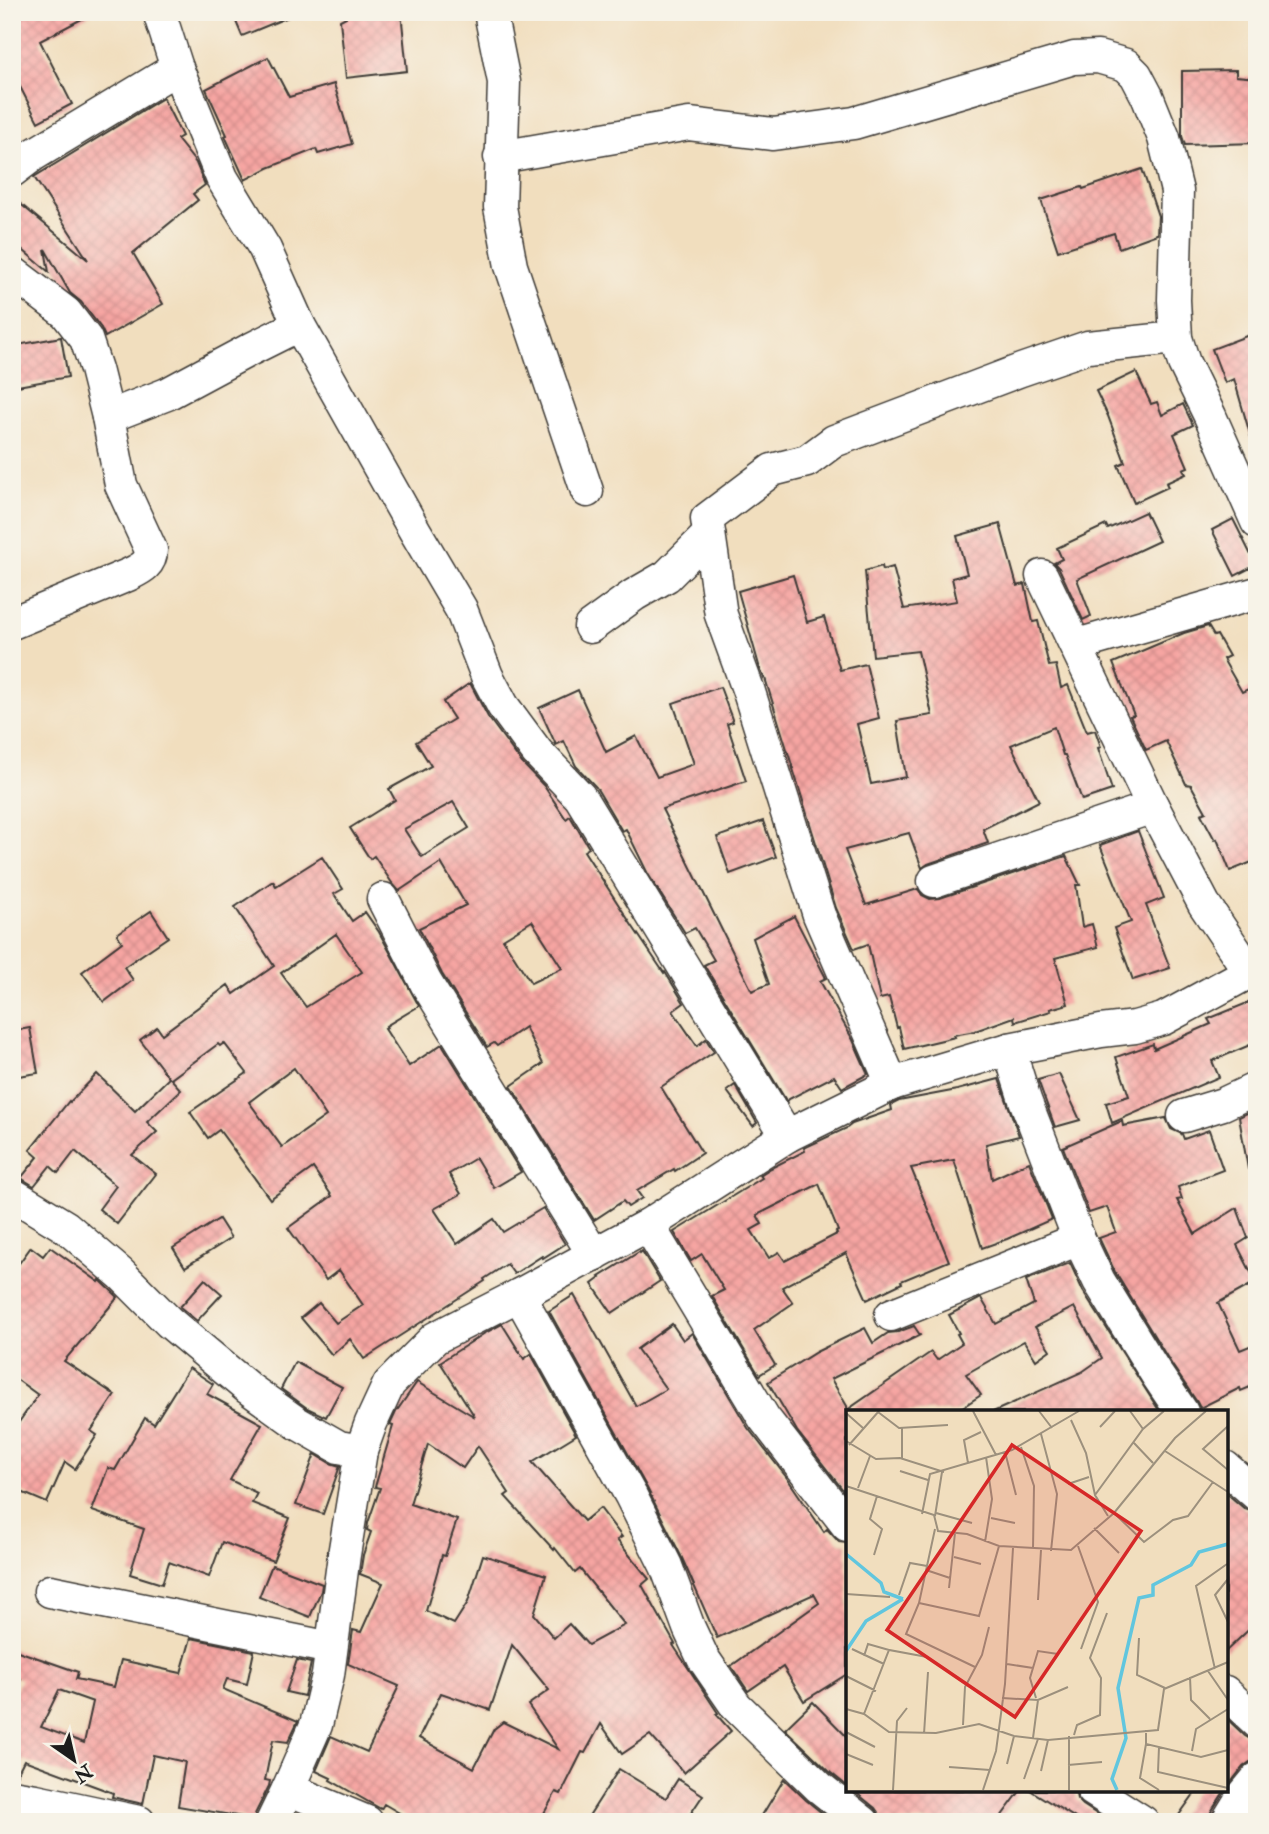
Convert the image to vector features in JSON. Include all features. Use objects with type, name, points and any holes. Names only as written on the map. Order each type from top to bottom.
[{"type":"street","points":[[159,12],[177,68],[222,178],[265,249],[299,325],[461,609],[486,676],[503,706],[537,752],[580,797],[787,1136]]},
{"type":"street","points":[[490,12],[504,82],[500,207],[511,266],[587,491]]},
{"type":"street","points":[[500,157],[689,124],[773,134],[854,123],[1074,58],[1098,57],[1126,65],[1136,75],[1147,96],[1164,138],[1177,191],[1174,300],[1176,338],[1184,363],[1257,522]]},
{"type":"street","points":[[12,171],[33,155],[177,68]]},
{"type":"street","points":[[12,272],[66,313],[91,351],[108,417],[121,485],[151,556],[148,563],[128,575],[12,623]]},
{"type":"street","points":[[108,417],[167,394],[299,325]]},
{"type":"street","points":[[892,1084],[818,915],[749,692],[721,615],[707,519],[772,470],[807,461],[834,441],[1088,347],[1176,338]]},
{"type":"street","points":[[590,627],[634,594],[667,576],[709,534]]},
{"type":"street","points":[[272,1822],[316,1725],[328,1675],[362,1451],[371,1423],[389,1384],[435,1338],[649,1225],[787,1136],[892,1084],[1009,1049],[1135,1027],[1163,1019],[1253,969],[1204,904],[1153,807],[1042,576]]},
{"type":"street","points":[[1077,645],[1257,593]]},
{"type":"street","points":[[934,881],[1153,807]]},
{"type":"street","points":[[383,899],[426,983],[594,1255]]},
{"type":"street","points":[[1009,1049],[1066,1209],[1099,1282],[1181,1410]]},
{"type":"street","points":[[1184,1116],[1223,1104],[1257,1088]]},
{"type":"street","points":[[12,1194],[66,1227],[121,1274],[169,1322],[248,1388],[297,1423],[339,1447],[362,1451]]},
{"type":"street","points":[[649,1225],[764,1418],[846,1524]]},
{"type":"street","points":[[891,1315],[1079,1239]]},
{"type":"street","points":[[519,1295],[631,1496],[666,1566],[703,1658],[737,1706],[819,1787],[863,1822]]},
{"type":"street","points":[[1227,1469],[1257,1495]]},
{"type":"street","points":[[50,1591],[331,1648]]},
{"type":"street","points":[[1227,1694],[1257,1722]]},
{"type":"street","points":[[1227,1822],[1242,1796],[1257,1780]]},
{"type":"street","points":[[288,1789],[367,1822]]},
{"type":"street","points":[[1096,1792],[1143,1822]]},
{"type":"street","points":[[12,1796],[139,1822]]},
{"type":"building","points":[[12,12],[95,12],[40,41],[72,104],[38,122],[12,71]]},
{"type":"building","points":[[232,12],[298,12],[298,13],[242,36]]},
{"type":"building","points":[[344,12],[401,12],[407,71],[346,78],[340,20],[346,17]]},
{"type":"building","points":[[268,57],[289,97],[334,84],[352,144],[318,154],[316,149],[245,180],[206,89]]},
{"type":"building","points":[[1236,70],[1236,76],[1257,78],[1257,143],[1185,145],[1182,136],[1182,71]]},
{"type":"building","points":[[163,98],[182,136],[177,139],[196,163],[205,185],[193,194],[198,200],[133,253],[163,304],[105,337],[81,302],[70,293],[45,249],[49,272],[12,241],[12,197],[88,260],[34,177]]},
{"type":"building","points":[[1142,169],[1158,216],[1157,234],[1119,248],[1114,233],[1058,251],[1041,200]]},
{"type":"building","points":[[1257,332],[1257,441],[1252,441],[1234,379],[1225,383],[1212,349]]},
{"type":"building","points":[[61,337],[68,377],[12,387],[12,346]]},
{"type":"building","points":[[1136,372],[1151,404],[1157,402],[1162,415],[1183,404],[1193,425],[1174,434],[1188,467],[1183,469],[1186,474],[1166,483],[1168,487],[1134,503],[1118,465],[1125,462],[1096,391]]},
{"type":"building","points":[[1145,512],[1159,541],[1077,579],[1091,616],[1083,620],[1059,568],[1054,563],[1062,559],[1057,548],[1106,525],[1108,529]]},
{"type":"building","points":[[1233,519],[1256,565],[1235,576],[1212,530]]},
{"type":"building","points":[[1000,524],[1017,586],[1025,584],[1033,622],[1038,621],[1049,666],[1056,665],[1061,688],[1068,685],[1087,732],[1095,730],[1112,790],[1082,800],[1054,727],[1011,745],[1039,801],[983,829],[988,843],[922,868],[909,833],[845,850],[866,905],[918,889],[930,899],[940,898],[1066,856],[1080,885],[1076,885],[1082,927],[1092,924],[1098,947],[1055,958],[1068,1004],[1015,1022],[1014,1017],[975,1031],[954,1035],[955,1037],[904,1049],[889,997],[880,999],[868,944],[854,949],[836,908],[738,591],[793,575],[807,622],[824,617],[840,670],[866,664],[879,718],[857,724],[871,784],[906,777],[897,721],[932,715],[918,651],[873,656],[865,571],[882,566],[883,570],[893,567],[904,609],[957,601],[952,578],[967,574],[957,536]]},
{"type":"building","points":[[1208,626],[1214,636],[1217,635],[1229,656],[1223,659],[1242,692],[1257,685],[1257,860],[1230,871],[1217,839],[1215,840],[1201,814],[1206,812],[1191,785],[1186,784],[1166,741],[1146,750],[1130,716],[1134,715],[1113,663],[1184,633]]},
{"type":"building","points":[[470,683],[488,717],[522,763],[544,786],[566,819],[570,816],[589,848],[584,851],[684,1003],[673,1011],[697,1046],[706,1039],[714,1052],[661,1087],[702,1153],[637,1191],[642,1198],[628,1207],[623,1201],[594,1220],[511,1086],[543,1064],[525,1027],[497,1046],[494,1043],[487,1047],[442,974],[419,928],[466,905],[441,863],[399,891],[374,856],[370,859],[350,828],[395,800],[389,789],[431,766],[416,742],[454,719],[443,702]],"holes":[[[453,802],[469,828],[422,857],[404,829]],[[532,921],[562,968],[531,983],[503,939]]]},
{"type":"building","points":[[720,687],[733,722],[727,724],[746,781],[662,809],[752,991],[769,984],[753,938],[794,916],[826,978],[820,981],[853,1040],[868,1074],[842,1088],[834,1076],[787,1102],[704,965],[714,960],[695,928],[685,933],[648,874],[626,829],[622,831],[596,787],[576,766],[564,741],[556,745],[539,708],[578,690],[606,752],[636,736],[657,777],[694,764],[673,703]]},
{"type":"building","points":[[763,821],[776,857],[730,874],[717,837]]},
{"type":"building","points":[[1138,831],[1164,898],[1146,905],[1170,968],[1133,980],[1114,928],[1131,922],[1100,845]]},
{"type":"building","points":[[322,857],[343,889],[334,894],[352,921],[365,912],[379,932],[419,1006],[385,1029],[409,1066],[442,1044],[521,1172],[494,1188],[476,1158],[449,1174],[461,1194],[434,1209],[457,1244],[494,1219],[503,1232],[543,1208],[565,1244],[514,1274],[507,1264],[364,1359],[350,1339],[332,1355],[301,1318],[319,1303],[336,1323],[363,1305],[339,1270],[326,1280],[288,1228],[332,1196],[313,1168],[270,1199],[219,1130],[208,1138],[190,1112],[247,1073],[224,1043],[220,1046],[218,1044],[171,1079],[181,1090],[147,1122],[157,1132],[132,1155],[156,1174],[117,1224],[99,1209],[116,1186],[75,1151],[58,1173],[50,1166],[34,1186],[21,1178],[38,1157],[30,1150],[69,1101],[97,1074],[135,1111],[169,1078],[140,1040],[157,1027],[162,1034],[228,985],[234,994],[274,966],[235,907],[273,881],[276,886]],"holes":[[[336,934],[362,972],[306,1007],[281,973]],[[294,1068],[326,1116],[282,1147],[249,1102]]]},
{"type":"building","points":[[151,911],[168,937],[124,967],[133,980],[104,1002],[82,972],[122,942],[117,934]]},
{"type":"building","points":[[1257,999],[1257,1042],[1212,1061],[1219,1077],[1112,1123],[1106,1103],[1129,1096],[1116,1057],[1153,1044],[1154,1049],[1211,1024],[1208,1019]]},
{"type":"building","points":[[30,1028],[38,1073],[12,1077],[12,1031]]},
{"type":"building","points":[[1059,1074],[1080,1120],[1055,1127],[1038,1080]]},
{"type":"building","points":[[999,1079],[1019,1136],[986,1144],[992,1179],[1029,1162],[1052,1219],[982,1248],[954,1160],[911,1168],[949,1261],[901,1281],[902,1283],[867,1300],[846,1253],[782,1287],[793,1303],[754,1330],[775,1365],[759,1375],[712,1296],[724,1290],[702,1254],[691,1261],[674,1232],[762,1178],[760,1175],[771,1168],[805,1151],[804,1148],[852,1124],[892,1110],[891,1105],[899,1101]],"holes":[[[819,1184],[837,1234],[785,1261],[779,1252],[769,1258],[751,1230],[762,1224],[757,1215]]]},
{"type":"building","points":[[735,1085],[757,1123],[753,1126],[727,1091]]},
{"type":"building","points":[[1257,1108],[1257,1168],[1248,1169],[1239,1117]]},
{"type":"building","points":[[1166,1118],[1171,1129],[1182,1134],[1184,1139],[1209,1130],[1223,1170],[1178,1187],[1182,1199],[1177,1200],[1195,1234],[1237,1208],[1248,1238],[1237,1245],[1256,1282],[1218,1303],[1240,1350],[1257,1343],[1257,1384],[1241,1391],[1240,1388],[1200,1408],[1115,1272],[1099,1238],[1116,1232],[1107,1207],[1089,1213],[1063,1147],[1122,1121],[1123,1126]]},
{"type":"building","points":[[219,1219],[231,1238],[185,1267],[173,1248]]},
{"type":"building","points":[[31,1247],[43,1256],[50,1247],[99,1282],[100,1280],[118,1297],[64,1361],[115,1395],[91,1431],[97,1435],[75,1469],[65,1462],[47,1503],[12,1488],[12,1432],[38,1395],[12,1376],[12,1273]]},
{"type":"building","points":[[642,1251],[660,1281],[612,1313],[592,1284]]},
{"type":"building","points":[[1070,1263],[1083,1291],[1159,1410],[997,1410],[1082,1372],[1102,1358],[1074,1307],[1035,1327],[1050,1350],[1036,1360],[1024,1341],[966,1374],[981,1395],[958,1410],[847,1410],[931,1352],[937,1360],[962,1343],[949,1315],[981,1298],[996,1324],[1034,1304],[1026,1280]]},
{"type":"building","points":[[205,1279],[222,1294],[197,1321],[180,1307]]},
{"type":"building","points":[[574,1295],[636,1406],[666,1389],[637,1349],[672,1324],[683,1340],[692,1333],[748,1428],[824,1532],[827,1529],[839,1542],[846,1543],[846,1675],[804,1701],[783,1667],[748,1691],[731,1666],[819,1603],[814,1594],[717,1638],[682,1558],[647,1488],[549,1311]]},
{"type":"building","points":[[502,1324],[524,1359],[531,1354],[576,1435],[532,1462],[584,1521],[600,1508],[622,1537],[617,1540],[649,1579],[642,1585],[675,1644],[673,1645],[718,1713],[716,1714],[731,1731],[684,1773],[650,1735],[622,1754],[601,1724],[585,1753],[582,1752],[561,1794],[556,1792],[539,1822],[415,1822],[384,1804],[381,1809],[316,1771],[331,1736],[367,1752],[399,1686],[348,1664],[353,1630],[361,1632],[383,1583],[360,1574],[371,1532],[367,1530],[368,1523],[380,1488],[375,1487],[393,1426],[390,1425],[417,1382],[475,1417],[440,1362]],"holes":[[[428,1444],[463,1468],[478,1446],[509,1493],[505,1496],[575,1573],[580,1569],[625,1625],[588,1645],[569,1624],[554,1638],[534,1614],[546,1575],[483,1555],[468,1602],[454,1624],[426,1611],[442,1555],[445,1556],[457,1520],[410,1504]],[[512,1645],[549,1690],[528,1705],[558,1749],[503,1722],[494,1729],[474,1768],[419,1738],[441,1693],[490,1710]]]},
{"type":"building","points":[[914,1326],[920,1335],[831,1379],[847,1406],[846,1494],[797,1431],[768,1382],[816,1352],[865,1328],[873,1343],[888,1333]]},
{"type":"building","points":[[295,1362],[342,1387],[326,1417],[307,1408],[281,1389]]},
{"type":"building","points":[[189,1368],[213,1384],[207,1394],[262,1424],[230,1480],[257,1493],[252,1503],[290,1518],[273,1561],[222,1542],[209,1577],[169,1562],[162,1584],[130,1574],[144,1529],[92,1511],[108,1468],[115,1470],[145,1418],[154,1424]]},
{"type":"building","points":[[315,1454],[340,1466],[323,1514],[296,1505]]},
{"type":"building","points":[[1227,1494],[1245,1509],[1257,1513],[1257,1622],[1227,1650]]},
{"type":"building","points":[[272,1565],[322,1584],[310,1617],[259,1597]]},
{"type":"building","points":[[191,1638],[254,1651],[247,1684],[227,1679],[223,1689],[298,1721],[288,1742],[273,1740],[265,1780],[270,1781],[269,1786],[255,1814],[254,1822],[243,1820],[243,1817],[178,1806],[185,1762],[153,1755],[143,1804],[112,1797],[113,1793],[24,1760],[15,1778],[12,1778],[12,1697],[21,1679],[12,1676],[12,1649],[78,1672],[76,1679],[114,1687],[121,1660],[181,1673]],"holes":[[[59,1690],[93,1702],[84,1743],[41,1727]]]},
{"type":"building","points":[[297,1660],[311,1663],[304,1696],[286,1692]]},
{"type":"building","points":[[813,1702],[846,1736],[846,1785],[831,1773],[785,1729]]},
{"type":"building","points":[[1227,1719],[1245,1736],[1257,1740],[1257,1761],[1243,1767],[1227,1787]]},
{"type":"building","points":[[619,1769],[666,1798],[678,1779],[703,1795],[685,1822],[585,1822]]},
{"type":"building","points":[[784,1779],[806,1800],[833,1822],[758,1822]]},
{"type":"building","points":[[855,1792],[1020,1792],[997,1822],[881,1822],[875,1808]]},
{"type":"building","points":[[1033,1792],[1075,1792],[1077,1799],[1083,1805],[1109,1822],[1082,1822]]},
{"type":"building","points":[[1196,1792],[1224,1792],[1211,1812],[1209,1822],[1174,1822]]}]
